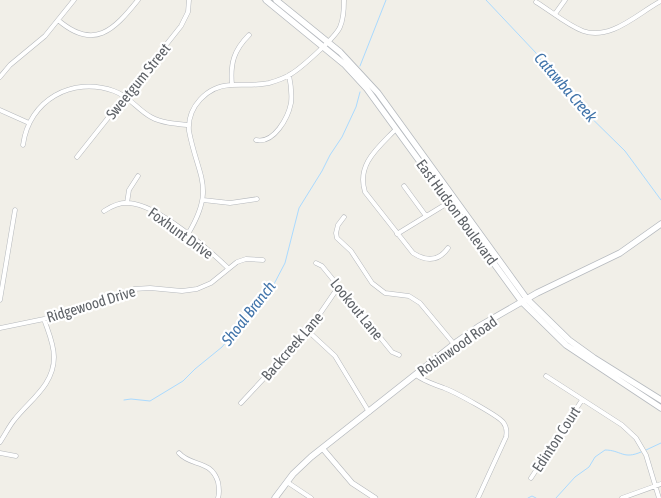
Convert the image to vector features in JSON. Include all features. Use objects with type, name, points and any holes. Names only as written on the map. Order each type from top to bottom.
[{"type":"main road","name":"East Hudson Boulevard","points":[[266,0],[326,44],[360,81],[452,200],[525,300],[566,346],[661,408]]},
{"type":"main road","name":"East Hudson Boulevard","points":[[276,0],[364,76],[403,126],[452,200]]},
{"type":"main road","points":[[396,129],[403,126]]},
{"type":"main road","name":"Robinwood Road","points":[[275,498],[302,465],[454,344],[478,327],[552,284],[620,253],[661,224]]},
{"type":"main road","name":"East Hudson Boulevard","points":[[525,300],[569,340],[661,400]]},
{"type":"street","points":[[0,77],[10,66],[38,44],[74,0]]},
{"type":"street","points":[[58,20],[71,30],[81,34],[102,33],[118,24],[138,0]]},
{"type":"street","name":"Sweetgum Street","points":[[77,157],[181,26],[188,12],[189,0]]},
{"type":"street","points":[[188,234],[200,212],[203,200],[203,180],[188,125],[194,108],[204,96],[217,88],[232,85],[264,84],[289,75],[337,33],[341,25],[344,0]]},
{"type":"street","points":[[555,14],[565,0]]},
{"type":"street","points":[[536,2],[583,31],[599,33],[615,29],[653,2],[661,1]]},
{"type":"street","points":[[232,85],[231,69],[233,56],[249,35]]},
{"type":"street","points":[[256,140],[264,140],[271,136],[286,119],[291,96],[289,75]]},
{"type":"street","points":[[23,145],[29,124],[41,106],[50,98],[82,86],[99,86],[117,92],[125,96],[152,118],[188,125]]},
{"type":"street","points":[[0,110],[29,124]]},
{"type":"street","points":[[396,129],[381,142],[372,154],[365,169],[363,185],[370,199],[413,253],[425,258],[438,258],[448,248]]},
{"type":"street","points":[[104,211],[127,202],[129,190],[138,176]]},
{"type":"street","points":[[404,186],[426,216]]},
{"type":"street","points":[[203,200],[230,203],[257,199]]},
{"type":"street","points":[[397,234],[452,200]]},
{"type":"street","name":"Foxhunt Drive","points":[[127,202],[145,206],[188,234],[228,268]]},
{"type":"street","points":[[0,300],[15,210]]},
{"type":"street","points":[[344,217],[338,225],[337,238],[351,251],[372,283],[385,293],[409,296],[420,303],[454,344]]},
{"type":"street","name":"Ridgewood Drive","points":[[0,328],[44,319],[134,289],[150,288],[182,291],[197,289],[211,283],[228,268],[242,260],[263,260]]},
{"type":"street","name":"Lookout Lane","points":[[316,263],[322,266],[392,352],[399,356]]},
{"type":"street","name":"Backcreek Lane","points":[[241,403],[308,332],[339,286]]},
{"type":"street","points":[[0,442],[14,421],[42,390],[51,371],[54,358],[53,349],[44,319]]},
{"type":"street","points":[[308,332],[335,356],[369,412]]},
{"type":"street","points":[[416,375],[429,384],[444,388],[475,405],[502,421],[506,427],[506,437],[478,498]]},
{"type":"street","points":[[546,376],[622,425],[636,438],[646,455],[659,498]]},
{"type":"street","name":"Edinton Court","points":[[531,478],[582,400]]},
{"type":"street","points":[[322,449],[352,483],[374,498]]},
{"type":"street","points":[[0,453],[16,456]]},
{"type":"street","points":[[180,453],[182,456],[212,471],[219,485],[218,498]]},
{"type":"street","points":[[287,482],[311,498]]},
{"type":"street","points":[[622,498],[661,484]]},
{"type":"waterway","name":"Shoal Branch","points":[[360,66],[386,0]]},
{"type":"waterway","name":"Catawba Creek","points":[[486,0],[536,53],[558,85],[625,151],[661,200]]},
{"type":"waterway","name":"Shoal Branch","points":[[124,400],[150,401],[183,381],[222,347],[244,318],[260,303],[273,286],[285,263],[299,208],[342,137],[356,107],[360,92]]},
{"type":"waterway","points":[[646,450],[661,443]]},
{"type":"waterway","points":[[556,498],[575,477],[589,467],[595,457],[605,450],[626,455],[641,452]]},
{"type":"waterway","points":[[528,498],[532,496],[536,498]]}]
